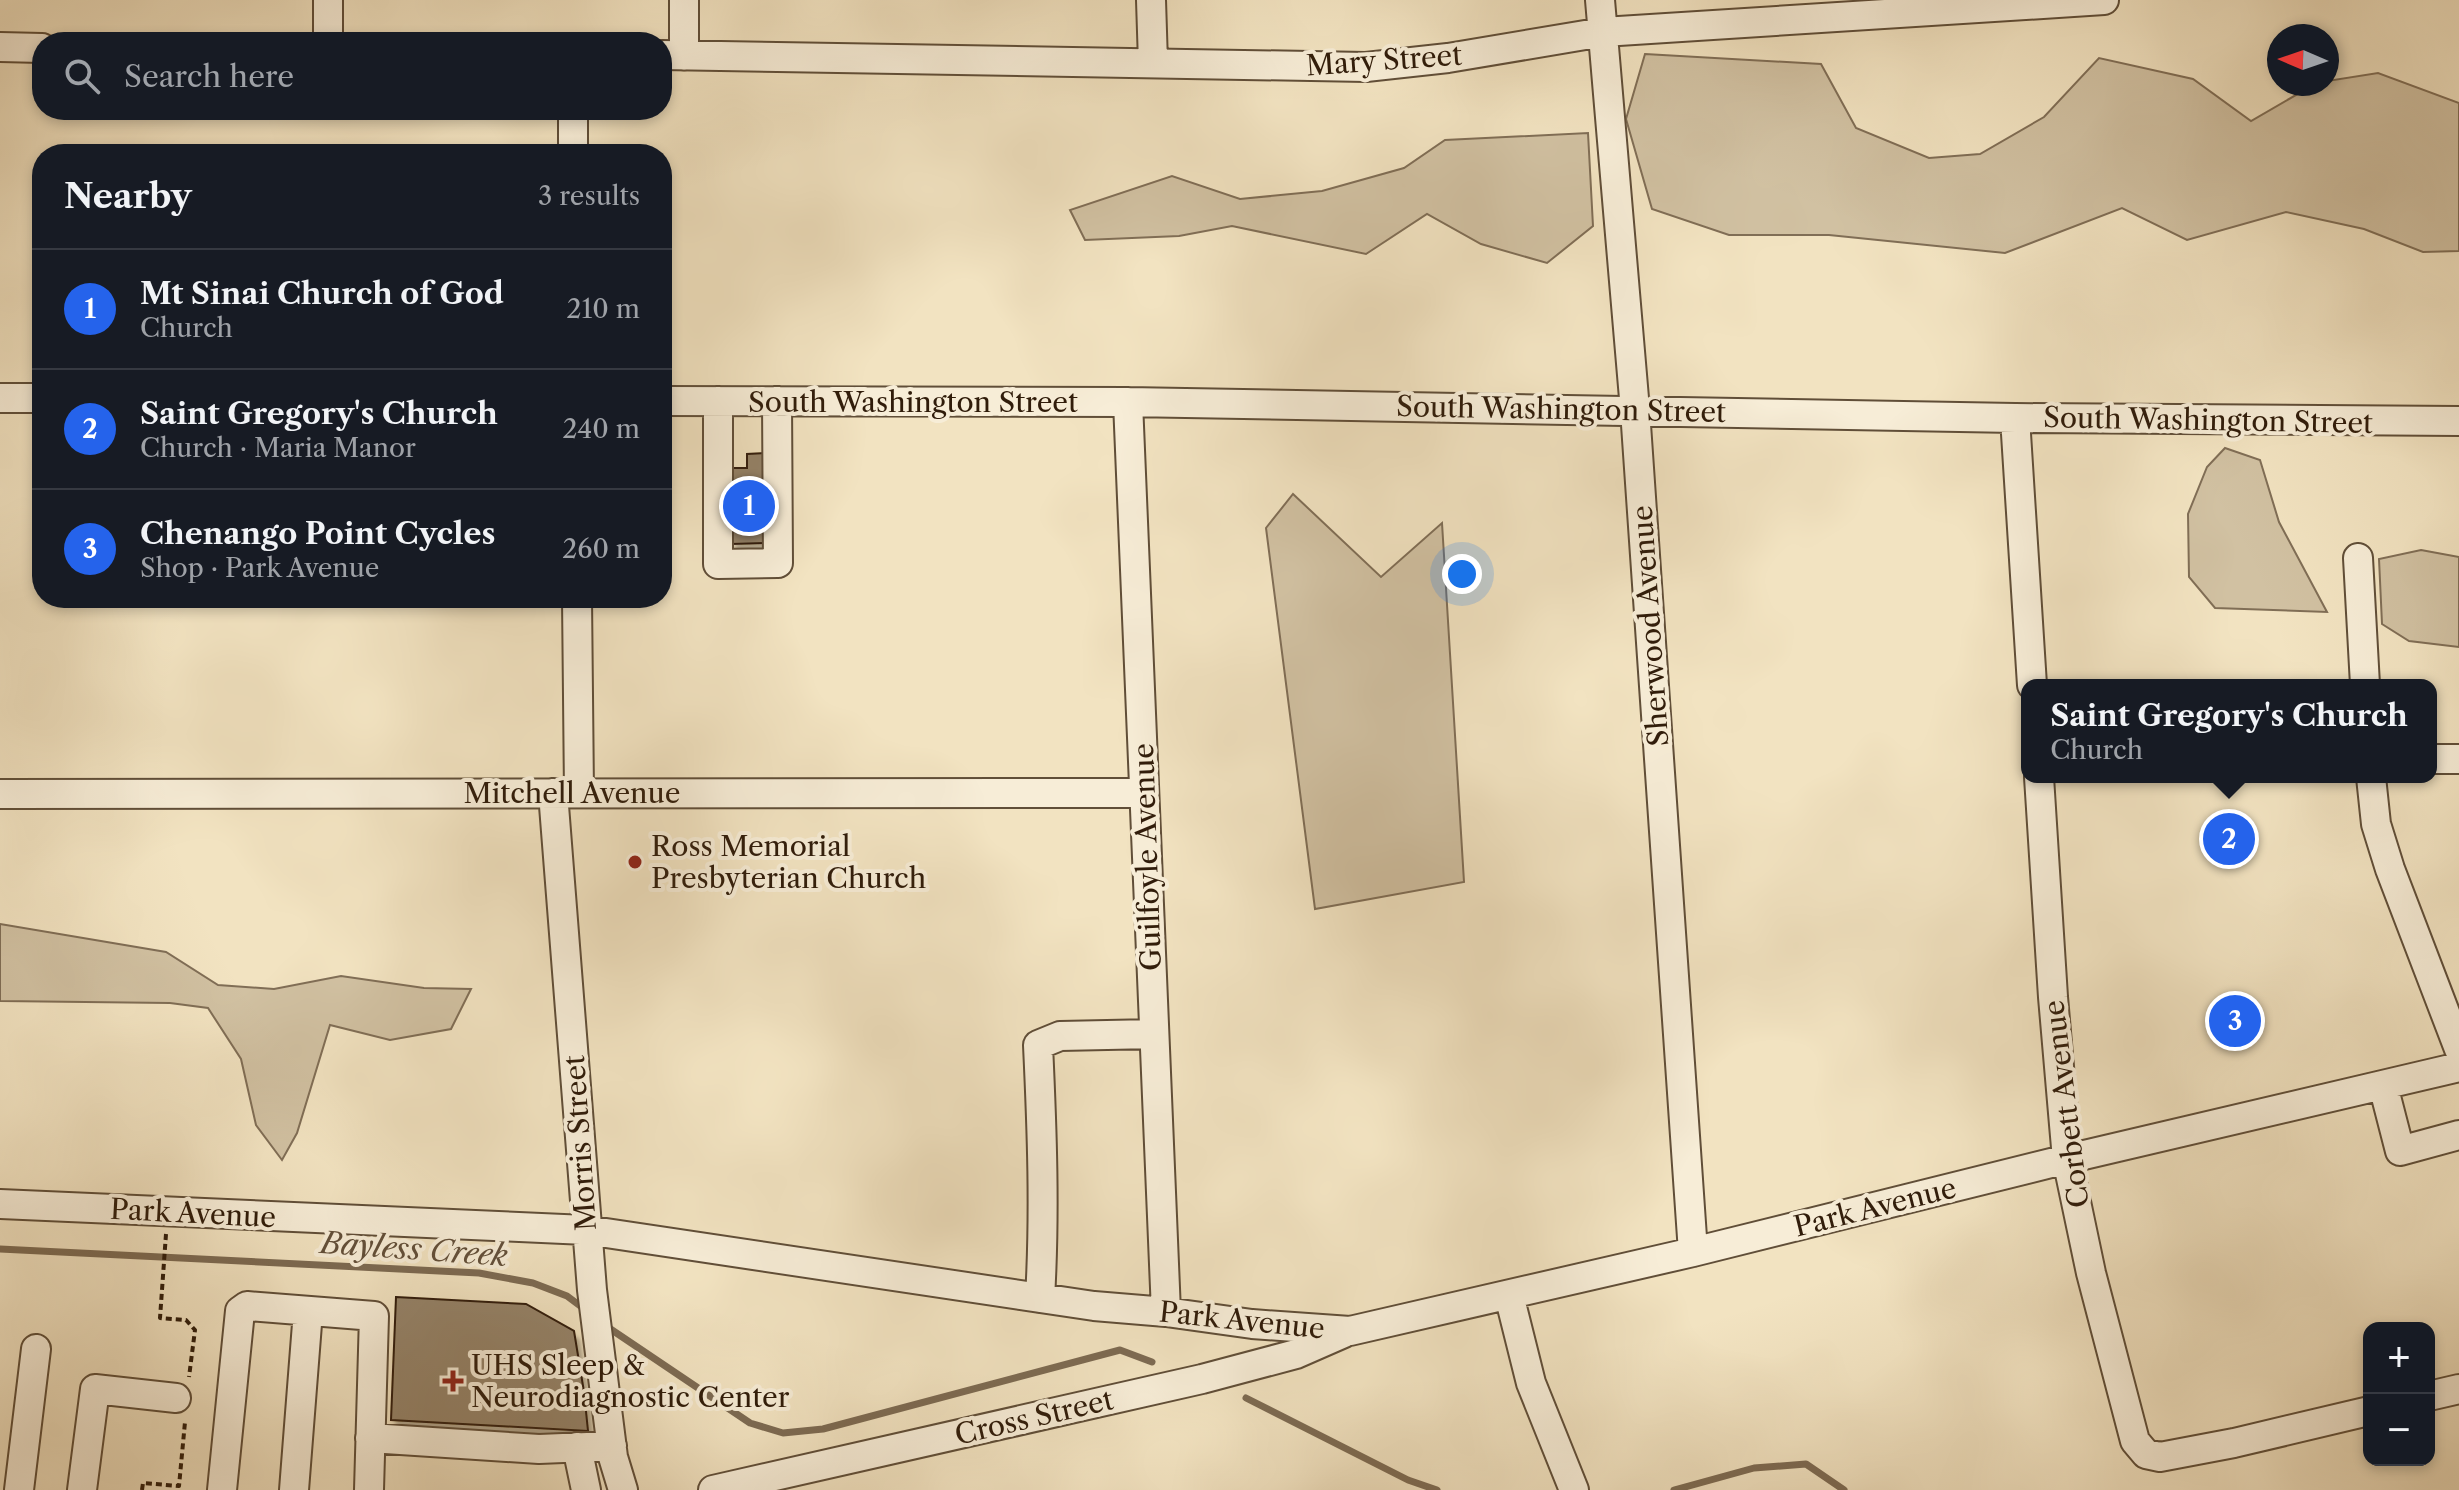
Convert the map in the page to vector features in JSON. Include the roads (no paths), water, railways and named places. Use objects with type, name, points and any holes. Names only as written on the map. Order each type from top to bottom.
[{"type":"street","points":[[328,0],[328,32]]},
{"type":"street","points":[[673,56],[684,0]]},
{"type":"street","points":[[1151,0],[1153,63]]},
{"type":"street","name":"Sherwood Avenue","points":[[1600,0],[1635,410],[1693,1252]]},
{"type":"street","name":"Mary Street","points":[[673,56],[1366,67],[1448,58],[1603,32],[2104,0]]},
{"type":"street","points":[[0,47],[32,48]]},
{"type":"street","points":[[573,120],[573,144]]},
{"type":"street","points":[[0,398],[32,398]]},
{"type":"street","name":"South Washington Street","points":[[672,401],[1128,402],[2015,418],[2459,421]]},
{"type":"street","points":[[718,401],[718,564],[778,563],[777,401]]},
{"type":"street","name":"Guilfoyle Avenue","points":[[1128,402],[1166,1312]]},
{"type":"street","points":[[2015,418],[2032,679]]},
{"type":"street","points":[[2358,558],[2365,679]]},
{"type":"street","name":"Morris Street","points":[[576,608],[566,793],[586,1230],[612,1446],[623,1490]]},
{"type":"street","points":[[2437,759],[2459,759]]},
{"type":"street","name":"Corbett Avenue","points":[[2039,783],[2067,1159],[2091,1273],[2135,1441],[2146,1454],[2160,1457],[2363,1412]]},
{"type":"street","points":[[2372,783],[2376,824],[2390,869],[2459,1049]]},
{"type":"street","name":"Mitchell Avenue","points":[[0,794],[1144,793]]},
{"type":"street","points":[[1040,1298],[1044,1156],[1038,1045],[1060,1036],[1154,1034]]},
{"type":"street","name":"Park Avenue","points":[[0,1204],[586,1230],[1094,1306],[1252,1324],[1350,1331],[1693,1252],[2067,1159],[2459,1067]]},
{"type":"street","points":[[2383,1085],[2400,1151],[2459,1135]]},
{"type":"street","points":[[1509,1295],[1531,1383],[1573,1489]]},
{"type":"street","points":[[222,1490],[240,1311],[247,1306],[374,1316],[369,1490]]},
{"type":"street","points":[[294,1490],[308,1311]]},
{"type":"street","name":"Cross Street","points":[[713,1490],[1202,1379],[1296,1354],[1350,1331]]},
{"type":"street","points":[[19,1490],[36,1349]]},
{"type":"street","points":[[82,1490],[95,1389],[176,1398]]},
{"type":"street","points":[[2435,1395],[2459,1389]]},
{"type":"street","points":[[370,1438],[539,1449],[612,1446]]},
{"type":"street","points":[[577,1447],[586,1490]]},
{"type":"waterway","name":"Bayless Creek","points":[[0,1249],[479,1273],[533,1283],[567,1296],[587,1311]]},
{"type":"waterway","name":"Bayless Creek","points":[[606,1326],[750,1423],[783,1433],[823,1429],[1120,1350],[1152,1362]]},
{"type":"waterway","name":"Bayless Creek","points":[[1246,1398],[1408,1480],[1437,1490]]},
{"type":"waterway","name":"Bayless Creek","points":[[1674,1490],[1754,1468],[1806,1464],[1844,1490]]},
{"type":"place","name":"Mt Sinai Church of God","points":[[749,506]]},
{"type":"place","name":"Saint Gregory's Church","points":[[2229,839]]},
{"type":"place","name":"Ross Memorial Presbyterian Church","points":[[635,862]]},
{"type":"place","name":"Chenango Point Cycles","points":[[2235,1021]]},
{"type":"place","name":"UHS Sleep & Neurodiagnostic Center","points":[[453,1381]]}]
